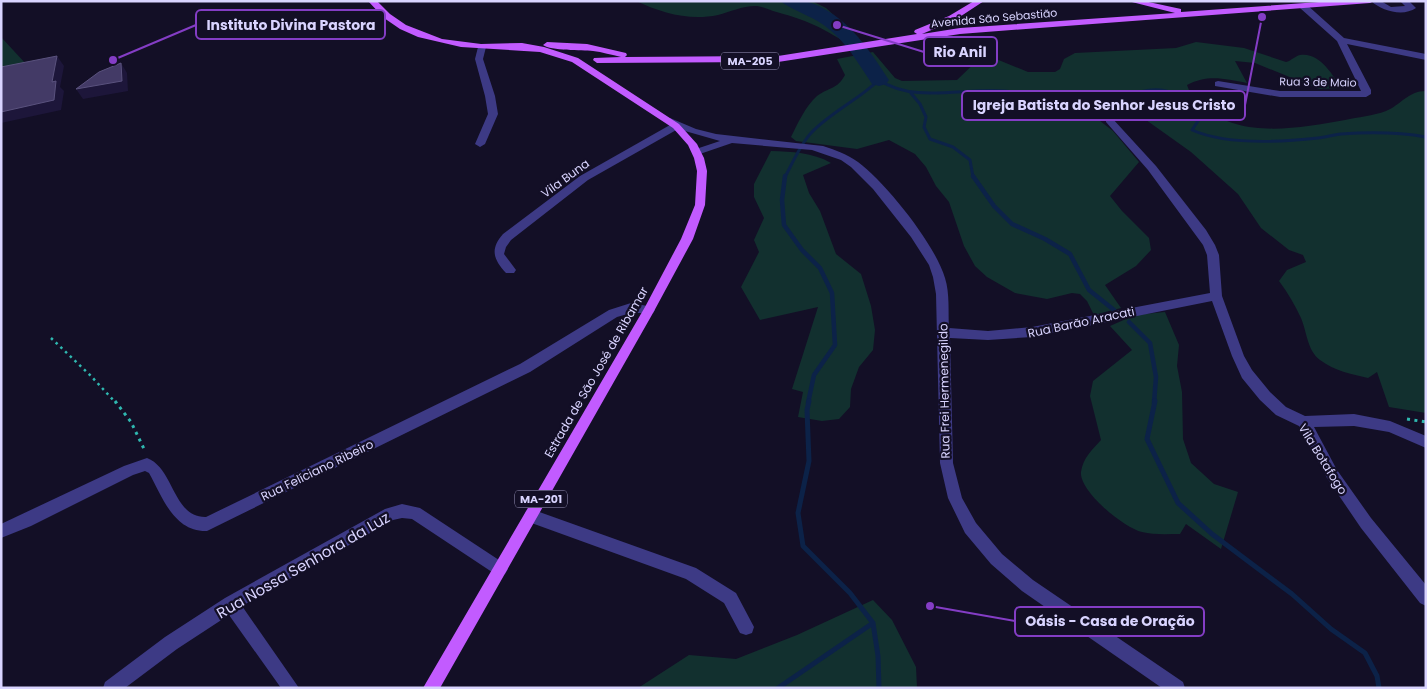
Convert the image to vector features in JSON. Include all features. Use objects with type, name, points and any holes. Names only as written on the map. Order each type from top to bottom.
[{"type":"main road","name":"MA-205","points":[[372,1],[393,20],[421,36],[452,45],[482,47],[554,45],[591,48]]},
{"type":"main road","points":[[900,38],[952,18],[980,1]]},
{"type":"main road","points":[[1134,2],[1186,11],[1316,1]]},
{"type":"main road","name":"Avenida São Sebastião","points":[[596,60],[760,61],[795,58],[900,38],[960,31],[1370,1]]},
{"type":"main road","points":[[1134,2],[1146,10],[1144,14],[1136,18]]},
{"type":"main road","points":[[952,18],[948,21],[948,25],[960,31]]},
{"type":"main road","name":"MA-205","points":[[514,46],[541,49],[587,63],[596,60]]},
{"type":"main road","points":[[577,60],[573,55],[576,51],[591,48],[601,54],[596,60]]},
{"type":"main road","name":"Avenida São Sebastião","points":[[591,48],[652,59]]},
{"type":"main road","name":"Estrada de São José de Ribamar","points":[[431,688],[650,310],[696,220],[700,205],[702,171],[697,152],[687,138],[673,123],[577,60]]},
{"type":"main road","name":"Estrada de São José de Ribamar","points":[[596,60],[600,72],[617,86]]},
{"type":"street","points":[[1376,1],[1390,10],[1412,8],[1404,1]]},
{"type":"street","name":"Rua 3 de Maio","points":[[1218,84],[1280,94],[1366,94],[1366,90],[1342,40],[1303,6]]},
{"type":"street","points":[[1342,40],[1426,56]]},
{"type":"street","points":[[480,144],[493,114],[490,96],[479,59],[482,47]]},
{"type":"street","name":"Vila Botafogo","points":[[1109,120],[1152,168],[1202,233],[1213,255],[1216,296],[1238,356],[1254,383],[1281,411],[1304,422],[1332,474],[1366,523],[1426,598]]},
{"type":"street","name":"Rua Frei Hermenegildo","points":[[673,123],[701,134],[739,141],[812,146],[837,154],[862,170],[910,228],[937,271],[941,284],[944,332],[945,461],[950,487],[960,512],[978,538],[1000,563],[1024,584],[1177,688]]},
{"type":"street","name":"Vila Buna","points":[[510,270],[500,259],[498,252],[499,245],[507,237],[584,178],[673,123]]},
{"type":"street","name":"Rua Frei Hermenegildo","points":[[697,152],[715,145],[739,141]]},
{"type":"street","name":"Rua Barão Aracati","points":[[944,332],[970,337],[1036,332],[1136,310],[1216,296]]},
{"type":"street","name":"Rua Felíciano Ribeiro","points":[[147,464],[154,469],[179,512],[189,522],[207,524],[525,368],[613,313],[631,308],[650,310]]},
{"type":"street","points":[[1304,422],[1354,420],[1390,427],[1426,442]]},
{"type":"street","points":[[1,531],[26,521],[129,470],[147,464]]},
{"type":"street","name":"Rua Nossa Senhora da Luz","points":[[111,688],[171,644],[231,604],[390,514],[402,511],[415,513],[500,569]]},
{"type":"street","points":[[531,516],[690,573],[730,598],[746,627]]},
{"type":"street","points":[[231,604],[291,688]]},
{"type":"path","points":[[51,338],[91,374],[134,428],[144,447],[147,464]]},
{"type":"green space","points":[[636,1],[812,1],[826,8],[859,38],[843,41],[809,23],[760,6],[745,7],[707,17],[697,17],[676,15]]},
{"type":"green space","points":[[1,37],[26,64],[1,74]]},
{"type":"green space","points":[[1196,42],[1244,48],[1286,62],[1300,55],[1314,57],[1330,71],[1342,88],[1319,89],[1255,63],[1235,61],[1247,83],[1209,78],[1187,85],[1194,98],[1220,118],[1254,128],[1272,129],[1309,126],[1381,113],[1414,93],[1426,91],[1426,413],[1389,407],[1377,372],[1368,378],[1331,367],[1316,356],[1310,346],[1299,313],[1279,281],[1287,270],[1306,262],[1303,255],[1289,250],[1261,228],[1238,194],[1191,152],[1125,105],[1095,117],[1113,131],[1139,162],[1110,196],[1149,238],[1151,250],[1136,266],[1105,285],[1121,308],[1094,315],[1087,301],[1080,294],[1072,293],[1047,299],[1015,293],[987,277],[975,266],[964,246],[949,202],[915,154],[889,140],[857,149],[796,141],[791,137],[802,115],[813,100],[821,93],[836,86],[845,75],[837,59],[873,52],[895,78],[902,81],[957,80],[984,54],[1028,72],[1055,72],[1060,69],[1064,59],[1075,53],[1176,48]]},
{"type":"green space","points":[[771,151],[809,155],[831,163],[803,175],[809,193],[820,211],[836,254],[861,274],[871,306],[875,330],[873,350],[859,367],[851,389],[850,407],[839,419],[822,421],[798,417],[803,392],[792,389],[818,307],[760,320],[741,287],[759,252],[754,240],[764,218],[754,197],[754,184]]},
{"type":"green space","points":[[1165,312],[1179,345],[1177,366],[1182,392],[1183,439],[1191,463],[1214,484],[1238,492],[1221,549],[1186,524],[1180,534],[1151,534],[1134,529],[1104,508],[1087,489],[1082,480],[1081,472],[1084,462],[1088,454],[1101,440],[1090,396],[1093,381],[1132,350],[1110,326],[1135,315]]},
{"type":"green space","points":[[873,600],[892,620],[916,667],[917,688],[638,688],[689,655],[736,659],[797,635]]},
{"type":"building","points":[[57,56],[52,82],[56,81],[54,100],[1,112],[1,67]]},
{"type":"building","points":[[121,63],[122,81],[76,89],[99,72]]},
{"type":"waterway","points":[[789,1],[819,14],[842,31],[852,41],[879,80]]},
{"type":"waterway","points":[[785,177],[811,133],[879,80],[893,87],[924,93],[989,90],[1065,101],[1111,99],[1150,90],[1166,91],[1183,97],[1198,112],[1200,118],[1192,130],[1206,135],[1237,140],[1288,141],[1363,133],[1394,133],[1426,137]]},
{"type":"waterway","points":[[910,92],[920,104],[926,117],[924,127],[930,139],[953,147],[970,160],[973,177]]},
{"type":"waterway","points":[[785,176],[782,200],[784,225],[802,250],[820,268],[832,293],[835,345],[814,375],[808,403]]},
{"type":"waterway","points":[[973,176],[994,206],[1012,224],[1045,239],[1070,254],[1089,290],[1114,310]]},
{"type":"waterway","points":[[1129,322],[1150,343],[1156,377],[1154,403]]},
{"type":"waterway","points":[[809,401],[807,410],[809,461],[798,513],[803,546],[850,593],[873,623]]},
{"type":"waterway","points":[[1155,401],[1147,439],[1178,503],[1212,534],[1292,594],[1331,629],[1365,653],[1377,676],[1379,688]]},
{"type":"waterway","points":[[778,688],[873,623]]},
{"type":"waterway","points":[[873,623],[878,656],[879,688]]},
{"type":"place","name":"Igreja Batista do Senhor Jesus Cristo","points":[[1262,17]]},
{"type":"place","name":"Rio Anil","points":[[837,25]]},
{"type":"place","name":"Instituto Divina Pastora","points":[[113,60]]},
{"type":"place","name":"Oásis - Casa de Oração","points":[[930,606]]}]
